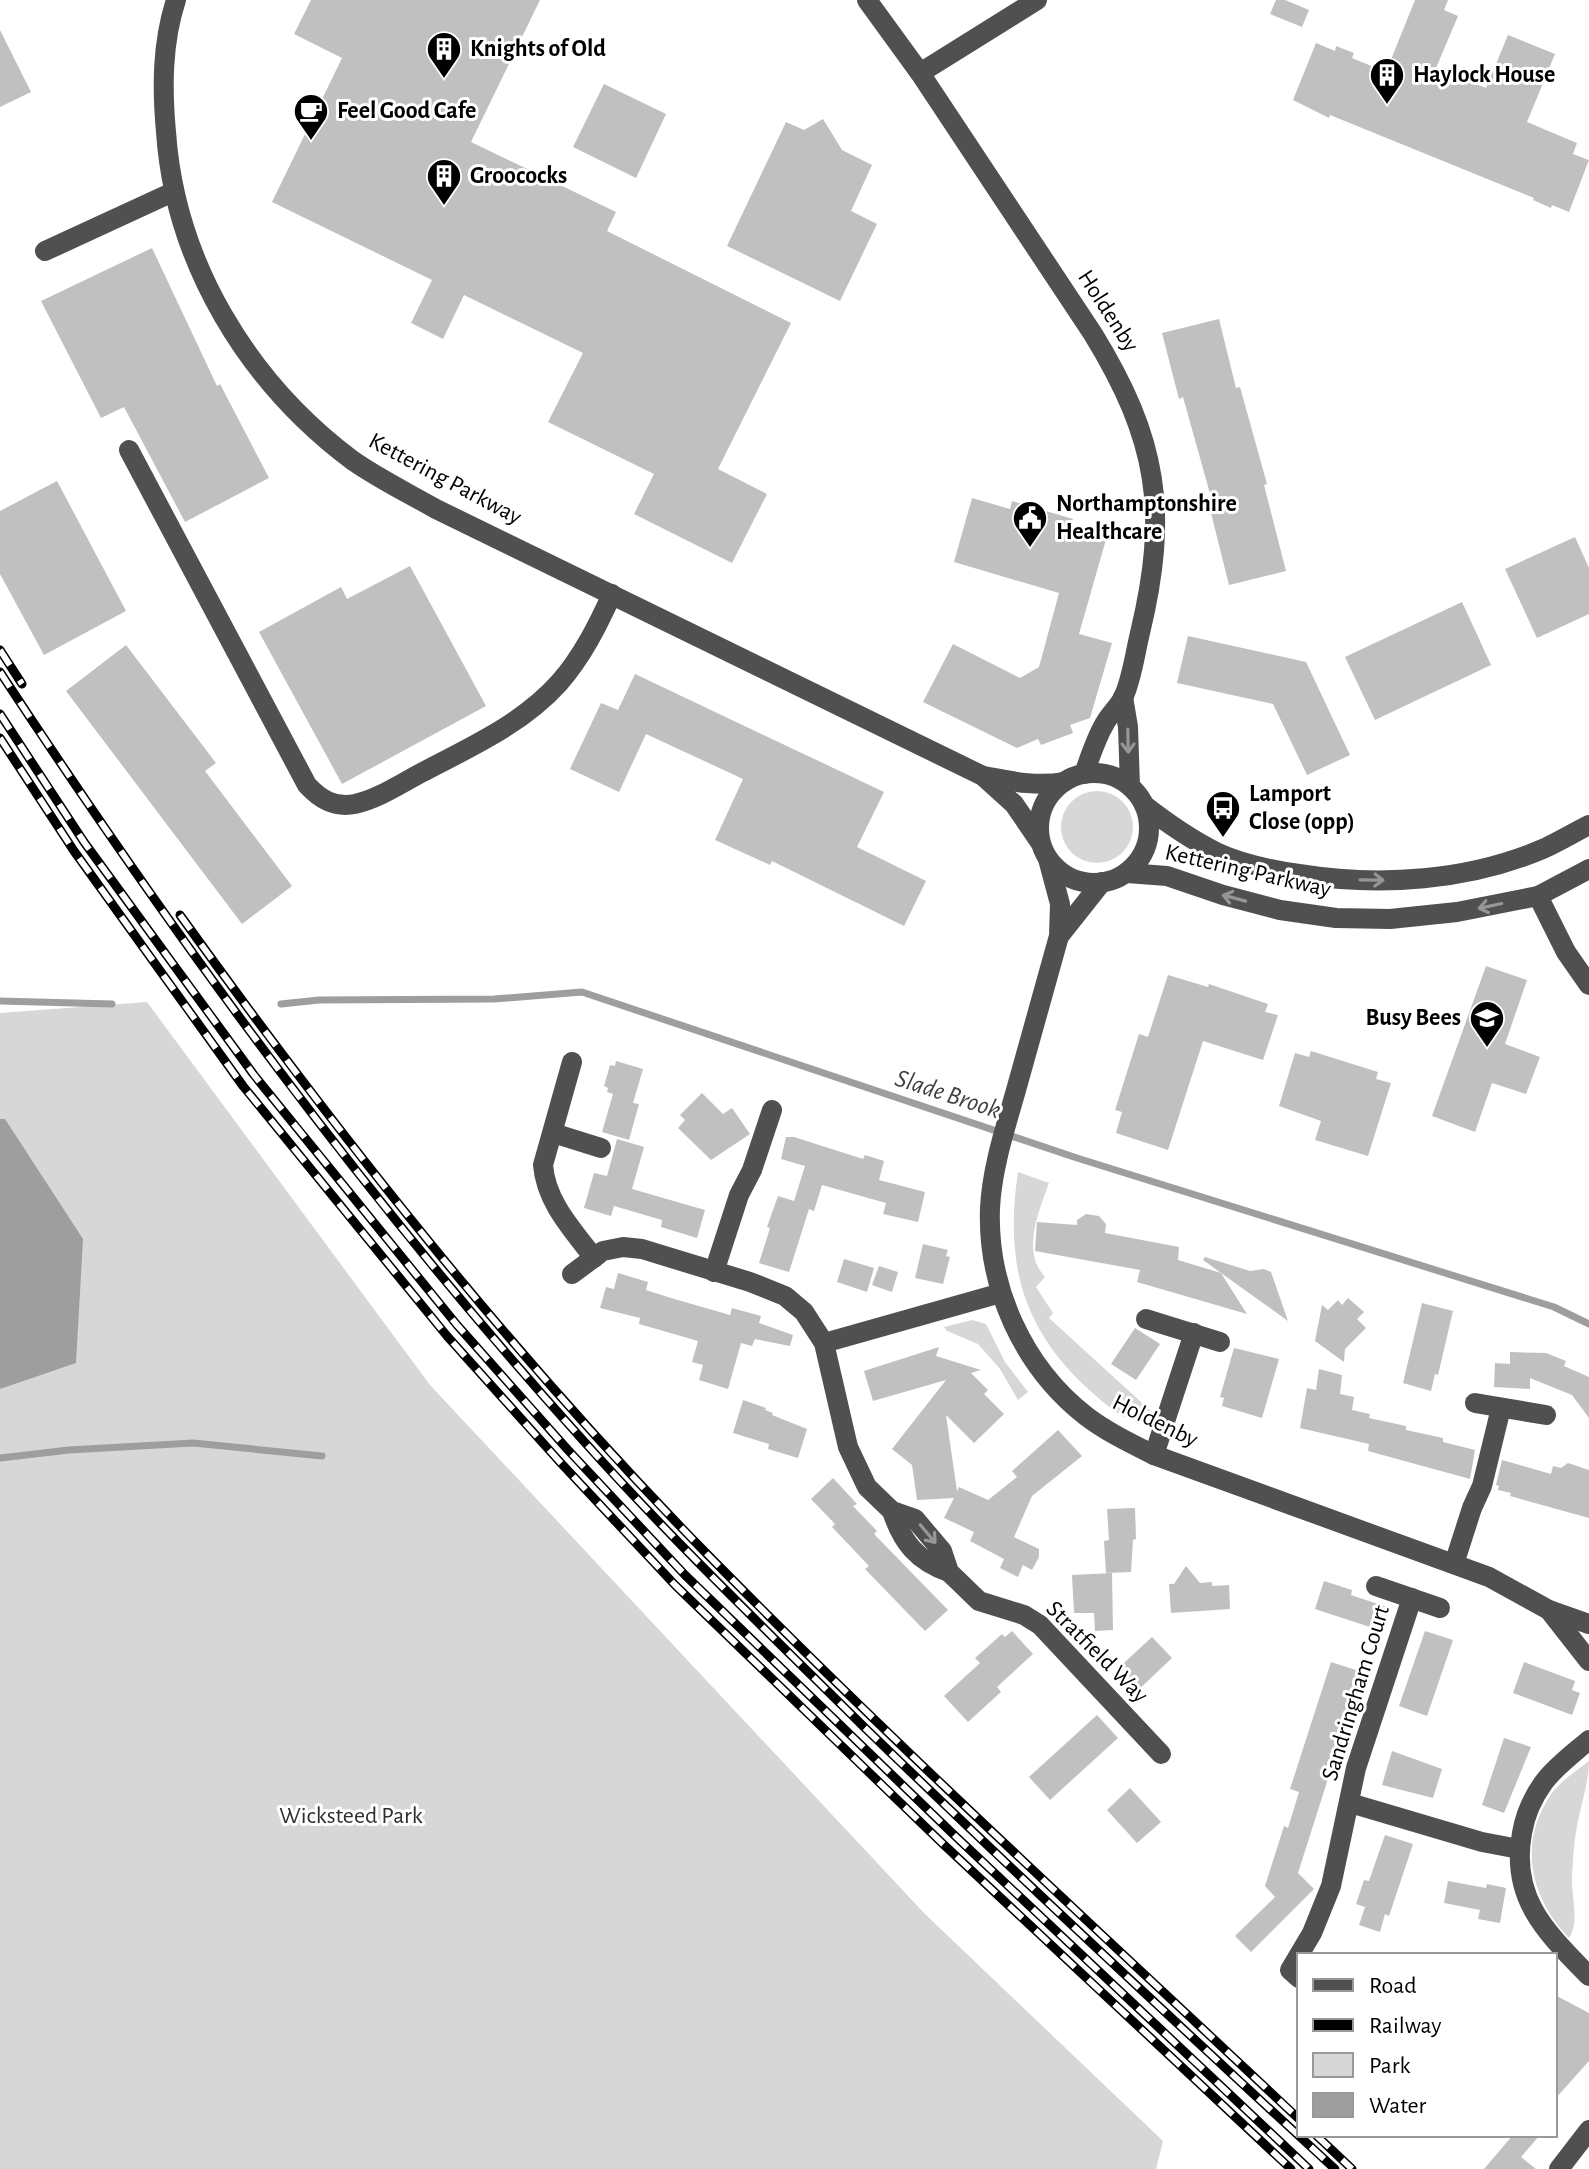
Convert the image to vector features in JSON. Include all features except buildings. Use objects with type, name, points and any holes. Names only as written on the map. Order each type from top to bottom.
[{"type":"street","name":"Kettering Parkway","points":[[176,0],[169,21],[164,68],[167,156],[184,233],[202,276],[251,359],[320,434],[388,483],[983,776],[1014,804],[1044,850]]},
{"type":"street","name":"Holdenby","points":[[867,0],[920,73],[1093,334],[1116,371],[1144,438],[1153,477],[1156,547],[1150,589],[1123,697],[1104,724],[1084,774]]},
{"type":"street","points":[[920,73],[1037,0]]},
{"type":"street","points":[[45,251],[173,192]]},
{"type":"street","points":[[129,450],[307,785],[318,797],[332,804],[353,804],[377,796],[501,731],[535,707],[578,658],[612,594]]},
{"type":"street","name":"Holdenby","points":[[1123,697],[1128,727],[1130,786]]},
{"type":"street","points":[[1144,805],[1149,823],[1148,842],[1140,859],[1127,873],[1102,882],[1087,883],[1059,870],[1044,850],[1039,825],[1051,793],[1064,782],[1084,774],[1100,773],[1116,777],[1130,786],[1144,805],[1176,830],[1219,853],[1266,869],[1332,880],[1401,881],[1481,869],[1545,848],[1589,825]]},
{"type":"street","name":"Kettering Parkway","points":[[983,776],[1048,785],[1064,782]]},
{"type":"street","name":"Holdenby","points":[[1044,850],[1060,904],[1059,936],[998,1156],[990,1204],[990,1243],[1001,1293],[1022,1341],[1049,1381],[1085,1415],[1119,1438],[1154,1455],[1489,1577],[1549,1610],[1589,1624]]},
{"type":"street","name":"Kettering Parkway","points":[[1127,873],[1167,876],[1280,910],[1336,918],[1390,919],[1457,912],[1538,896],[1589,869]]},
{"type":"street","name":"Holdenby","points":[[1059,936],[1102,882]]},
{"type":"street","points":[[1538,896],[1566,952],[1589,985]]},
{"type":"street","points":[[572,1062],[543,1165],[548,1194],[594,1258]]},
{"type":"street","points":[[714,1272],[739,1195],[752,1170],[772,1110]]},
{"type":"street","points":[[553,1133],[601,1148]]},
{"type":"street","name":"Stratfield Way","points":[[572,1274],[603,1251],[623,1247],[642,1249],[785,1296],[804,1312],[824,1343],[848,1447],[867,1487],[892,1511],[915,1519],[942,1551],[949,1572],[979,1601],[1024,1615],[1040,1625],[1161,1754]]},
{"type":"street","points":[[824,1343],[1001,1293]]},
{"type":"street","points":[[1146,1319],[1220,1342]]},
{"type":"street","points":[[1154,1455],[1194,1333]]},
{"type":"street","points":[[1475,1403],[1546,1415]]},
{"type":"street","points":[[1454,1564],[1482,1486],[1501,1408]]},
{"type":"street","name":"Sandringham Court","points":[[1376,1586],[1440,1608]]},
{"type":"street","name":"Sandringham Court","points":[[1302,1953],[1331,1886],[1356,1768],[1412,1598]]},
{"type":"street","name":"Holdenby","points":[[1549,1610],[1589,1661]]},
{"type":"street","points":[[1589,1740],[1545,1781],[1533,1798],[1519,1849],[1521,1880],[1529,1905],[1541,1924],[1589,1976]]},
{"type":"street","name":"Sandringham Court","points":[[1350,1803],[1482,1842],[1519,1849]]},
{"type":"street","points":[[1559,2169],[1589,2130]]},
{"type":"green space","points":[[1097,791],[1117,797],[1127,807],[1133,827],[1127,847],[1117,857],[1097,863],[1077,857],[1067,847],[1061,827],[1067,807],[1077,797]]},
{"type":"green space","name":"Wicksteed Park","points":[[147,1002],[430,1385],[925,1914],[1163,2141],[1156,2169],[0,2169],[0,1013]]},
{"type":"green space","points":[[1018,1172],[1049,1183],[1037,1218],[1033,1243],[1038,1267],[1045,1277],[1036,1287],[1053,1313],[1049,1318],[1152,1412],[1143,1419],[1123,1416],[1095,1395],[1070,1371],[1035,1321],[1017,1267],[1014,1205]]},
{"type":"green space","points":[[972,1320],[986,1324],[1005,1362],[1028,1392],[1018,1400],[1000,1369],[978,1344],[944,1327]]},
{"type":"green space","points":[[1589,1761],[1575,1842],[1572,1877],[1575,1916],[1569,1938],[1556,1923],[1538,1890],[1533,1872],[1533,1836],[1552,1793]]},
{"type":"water","points":[[0,1119],[5,1119],[83,1239],[76,1363],[0,1389]]},
{"type":"waterway","name":"Slade Brook","points":[[281,1004],[319,1000],[494,999],[582,992],[1077,1158],[1554,1307],[1589,1324]]},
{"type":"waterway","name":"Slade Brook","points":[[0,1001],[112,1004]]},
{"type":"waterway","points":[[0,1458],[69,1450],[193,1443],[322,1456]]},
{"type":"railway","points":[[0,650],[22,684]]},
{"type":"railway","points":[[0,672],[135,871],[275,1065],[423,1254],[580,1437],[684,1548],[863,1726],[1297,2134]]},
{"type":"railway","points":[[0,714],[84,842],[254,1075],[457,1325],[568,1450],[685,1575],[951,1832],[1309,2169]]},
{"type":"railway","points":[[0,738],[74,851],[243,1086],[447,1336],[559,1461],[675,1585],[942,1843],[1291,2169]]},
{"type":"railway","points":[[180,915],[303,1081],[431,1244],[497,1324],[635,1478],[852,1697],[1297,2117]]},
{"type":"railway","points":[[1301,2137],[1335,2169]]},
{"type":"railway","points":[[1318,2137],[1352,2169]]},
{"type":"place","name":"Knights of Old","points":[[444,80]]},
{"type":"place","name":"Haylock House","points":[[1387,106]]},
{"type":"place","name":"Feel Good Cafe","points":[[311,142]]},
{"type":"place","name":"Groococks","points":[[444,207]]},
{"type":"place","name":"Northamptonshire Healthcare","points":[[1030,549]]},
{"type":"place","name":"Lamport Close (opp)","points":[[1223,839]]},
{"type":"place","name":"Busy Bees","points":[[1487,1049]]}]
